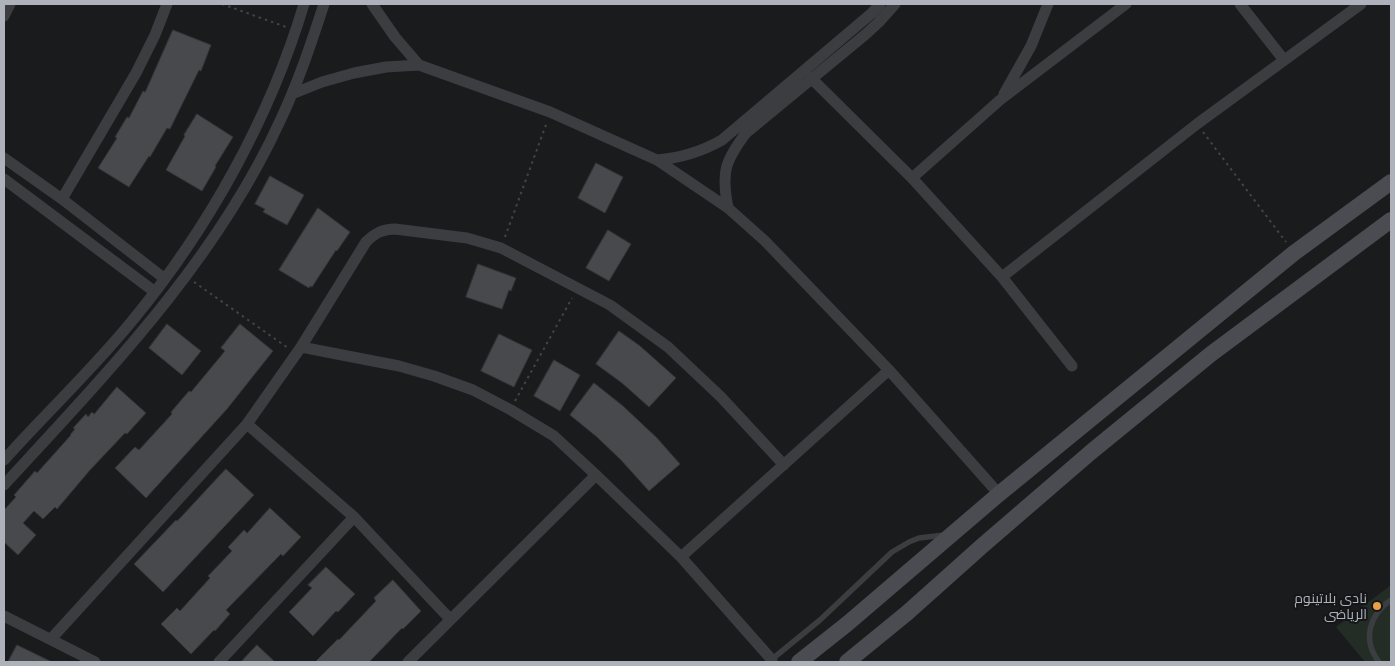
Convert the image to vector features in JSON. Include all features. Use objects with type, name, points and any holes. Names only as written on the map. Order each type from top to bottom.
[{"type":"street","points":[[4,16],[10,4]]},
{"type":"street","points":[[62,199],[136,73],[155,35],[167,4]]},
{"type":"street","points":[[6,454],[106,351],[165,279],[195,234],[234,170],[253,134],[274,88],[304,4]]},
{"type":"street","points":[[4,485],[105,375],[186,276],[230,212],[250,179],[280,121],[310,47],[324,4]]},
{"type":"street","points":[[372,4],[395,37],[419,65]]},
{"type":"street","points":[[728,208],[725,188],[726,167],[743,129],[880,4]]},
{"type":"street","points":[[657,160],[674,159],[691,154],[707,148],[743,129],[866,34],[894,4]]},
{"type":"street","points":[[1000,100],[1031,46],[1048,4]]},
{"type":"street","points":[[912,178],[1000,100],[1126,4]]},
{"type":"street","points":[[1240,4],[1284,60]]},
{"type":"street","points":[[1002,277],[1197,124],[1361,4]]},
{"type":"street","points":[[292,94],[322,82],[354,73],[386,67],[419,65],[550,112],[657,160],[728,208],[764,241],[889,370],[999,494]]},
{"type":"street","points":[[811,78],[912,178],[1002,277],[1072,366]]},
{"type":"street","points":[[4,158],[62,199],[165,279]]},
{"type":"street","points":[[234,170],[250,179]]},
{"type":"street","points":[[4,179],[155,292]]},
{"type":"street","points":[[799,662],[847,624],[999,494],[1294,253],[1391,182]]},
{"type":"street","points":[[847,662],[908,613],[1091,452],[1211,354],[1391,220]]},
{"type":"street","points":[[51,639],[248,424],[299,350],[366,242],[377,232],[387,229],[468,238],[500,248],[610,305],[668,347],[721,397],[784,465]]},
{"type":"street","points":[[299,350],[400,366],[434,376],[473,390],[554,436],[681,558],[770,661]]},
{"type":"street","points":[[681,558],[889,370]]},
{"type":"street","points":[[248,424],[354,517],[450,619]]},
{"type":"street","points":[[408,662],[596,475]]},
{"type":"street","points":[[219,662],[354,517]]},
{"type":"street","points":[[4,616],[95,662]]},
{"type":"lane","points":[[770,661],[820,620],[892,552],[919,538],[954,533]]},
{"type":"lane","points":[[1379,662],[1374,656],[1370,642],[1370,628],[1376,614],[1391,600]]},
{"type":"path","points":[[222,4],[296,30]]},
{"type":"path","points":[[500,248],[550,112]]},
{"type":"path","points":[[1197,124],[1294,253]]},
{"type":"path","points":[[186,276],[299,350]]},
{"type":"path","points":[[511,410],[578,288]]},
{"type":"shaded area","name":"نادى بلاتينوم الرياضى","points":[[1391,585],[1391,662],[1365,662],[1336,627]]},
{"type":"building","points":[[173,30],[211,45],[201,71],[199,70],[170,129],[167,128],[129,187],[98,168],[117,138],[115,137],[127,117],[129,118],[143,91],[145,92]]},
{"type":"building","points":[[197,114],[233,137],[202,191],[166,170]]},
{"type":"building","points":[[596,163],[623,177],[605,213],[578,198]]},
{"type":"building","points":[[270,176],[304,195],[287,225],[263,212],[265,209],[255,204]]},
{"type":"building","points":[[318,208],[350,232],[312,287],[310,286],[309,288],[279,270]]},
{"type":"building","points":[[608,230],[631,244],[609,281],[586,268]]},
{"type":"building","points":[[478,264],[516,278],[502,309],[466,297]]},
{"type":"building","points":[[167,324],[201,351],[182,375],[149,348]]},
{"type":"building","points":[[240,324],[273,351],[227,409],[146,498],[115,468],[135,447],[139,450],[172,414],[171,412],[189,391],[191,392],[225,351],[221,348]]},
{"type":"building","points":[[619,331],[640,346],[676,378],[649,407],[622,383],[596,364]]},
{"type":"building","points":[[499,334],[532,350],[514,387],[481,371]]},
{"type":"building","points":[[554,360],[580,375],[560,411],[534,396]]},
{"type":"building","points":[[594,383],[623,406],[657,438],[680,464],[649,491],[621,460],[570,415]]},
{"type":"building","points":[[117,387],[146,413],[90,470],[57,509],[55,507],[43,519],[34,511],[23,523],[36,535],[18,555],[4,542],[4,510],[16,497],[14,495],[35,471],[37,473],[71,435],[75,429],[73,428],[86,414],[88,417],[92,412],[94,414]]},
{"type":"building","points":[[226,469],[254,495],[163,592],[134,564]]},
{"type":"building","points":[[270,508],[301,537],[283,556],[281,554],[226,610],[230,614],[191,654],[161,624],[177,608],[180,611],[210,578],[208,576],[232,551],[228,547],[244,530],[247,533]]},
{"type":"building","points":[[326,567],[355,594],[313,636],[289,612],[312,588],[308,585]]},
{"type":"building","points":[[393,580],[421,611],[369,662],[315,662],[339,640],[376,601],[374,598]]},
{"type":"building","points":[[17,645],[52,662],[8,662]]},
{"type":"building","points":[[257,645],[275,662],[241,662]]},
{"type":"place","name":"نادى بلاتينوم الرياضى","points":[[1377,606]]}]
